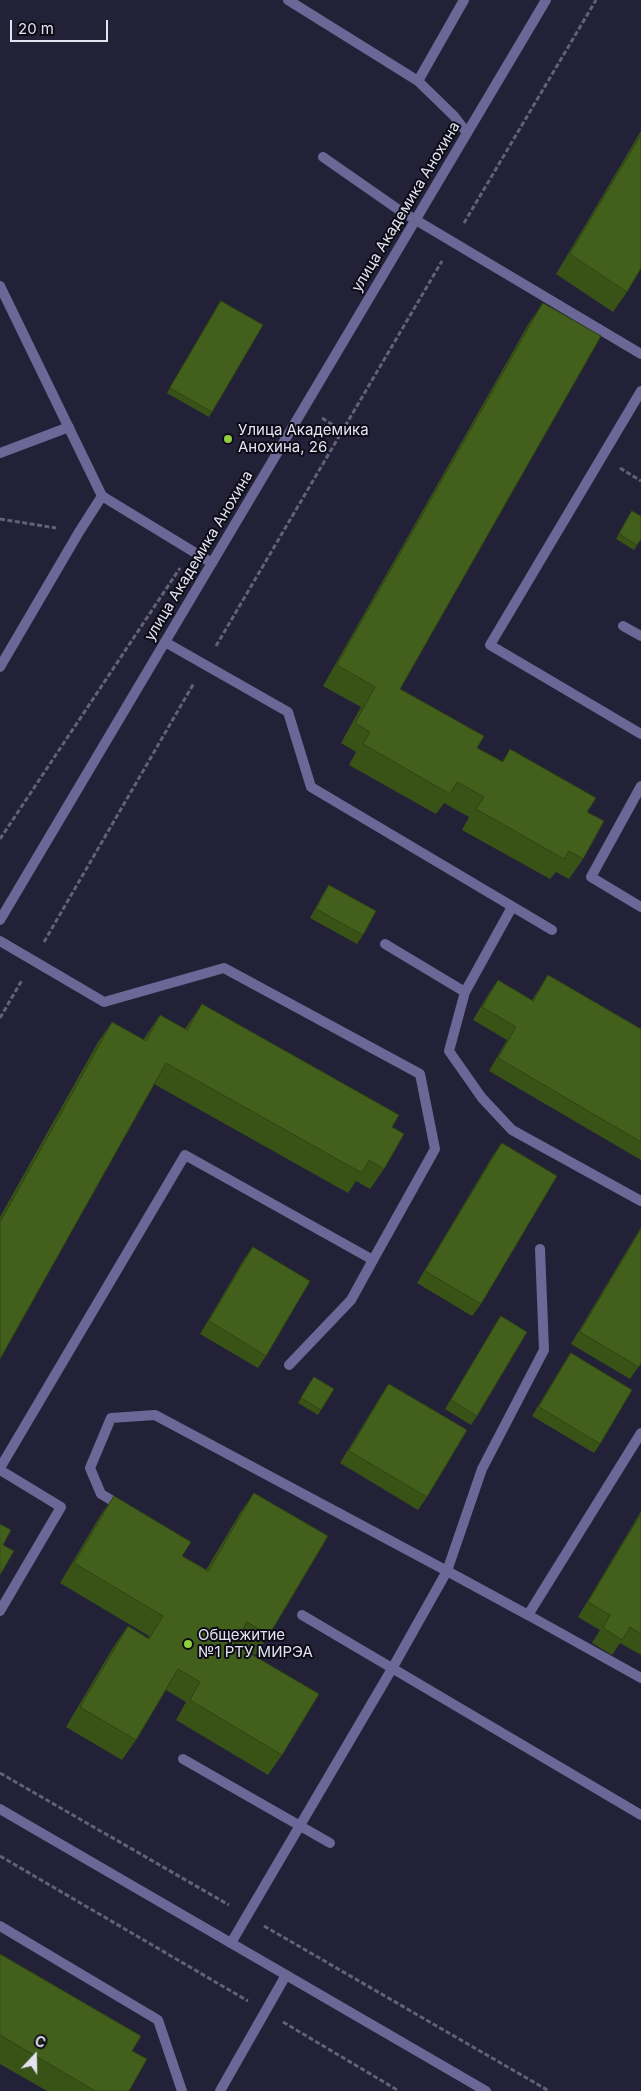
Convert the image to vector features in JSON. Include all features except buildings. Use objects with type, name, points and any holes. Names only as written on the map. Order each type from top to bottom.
[{"type":"street","points":[[288,0],[418,81],[454,116],[467,133]]},
{"type":"street","points":[[418,81],[464,0]]},
{"type":"street","name":"улица Академика Анохина","points":[[0,920],[546,0]]},
{"type":"street","points":[[323,157],[399,210],[641,354]]},
{"type":"street","points":[[0,286],[102,496],[212,563]]},
{"type":"street","points":[[641,391],[490,645],[641,734]]},
{"type":"street","points":[[0,453],[69,427]]},
{"type":"street","points":[[0,667],[102,496]]},
{"type":"street","points":[[623,626],[641,636]]},
{"type":"street","points":[[165,642],[288,712],[311,787],[552,930]]},
{"type":"street","points":[[641,786],[591,877],[641,907]]},
{"type":"street","points":[[512,907],[465,992],[449,1051],[482,1098],[512,1130],[641,1201]]},
{"type":"street","points":[[0,941],[104,1002],[224,968],[420,1074],[436,1149],[351,1300],[289,1365]]},
{"type":"street","points":[[384,944],[465,992]]},
{"type":"street","points":[[0,1611],[61,1508],[0,1469],[185,1156],[373,1260]]},
{"type":"street","points":[[231,1943],[393,1667],[447,1571],[482,1469],[544,1350],[540,1249]]},
{"type":"street","points":[[134,1513],[101,1494],[90,1468],[111,1418],[155,1414],[641,1678]]},
{"type":"street","points":[[528,1616],[641,1433]]},
{"type":"street","points":[[302,1615],[641,1814]]},
{"type":"street","points":[[183,1759],[330,1844]]},
{"type":"street","points":[[0,1809],[486,2091]]},
{"type":"street","points":[[0,1926],[158,2020],[182,2091]]},
{"type":"street","points":[[220,2091],[286,1975]]},
{"type":"path","points":[[0,1018],[205,664],[596,0]]},
{"type":"path","points":[[0,519],[79,532]]},
{"type":"path","points":[[0,1772],[549,2091]]},
{"type":"path","points":[[0,1856],[399,2091]]},
{"type":"place","name":"Улица Академика Анохина, 26","points":[[228,439]]},
{"type":"place","name":"Общежитие №1 РТУ МИРЭА","points":[[188,1644]]}]
